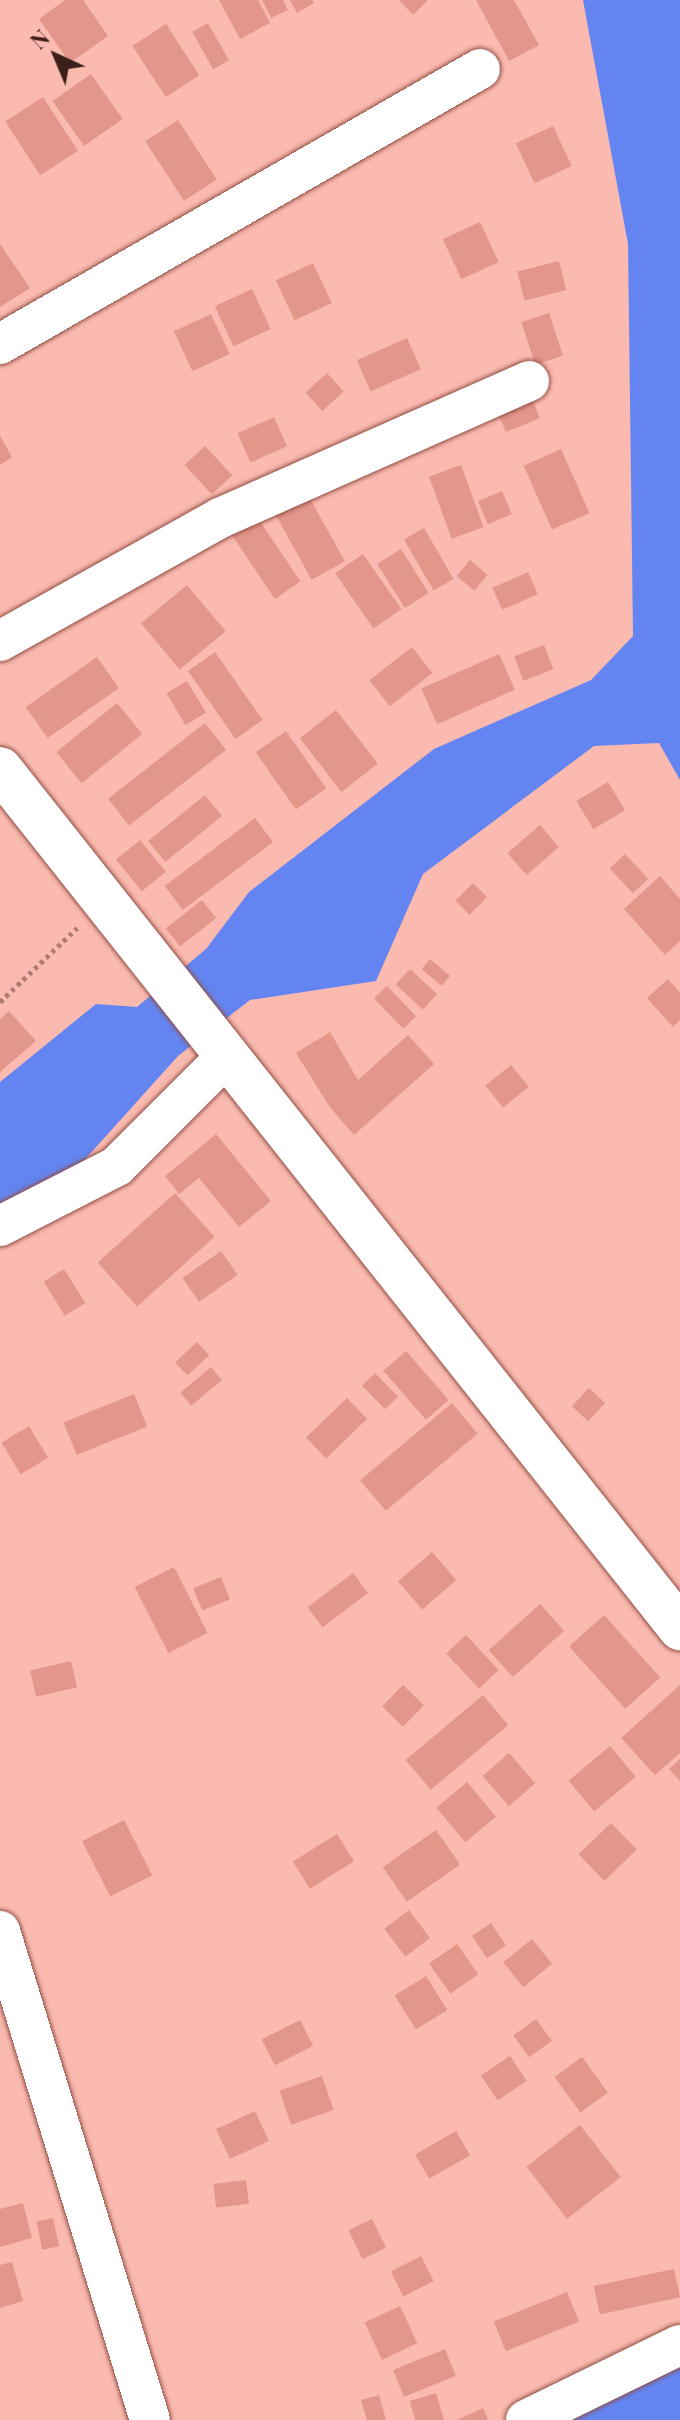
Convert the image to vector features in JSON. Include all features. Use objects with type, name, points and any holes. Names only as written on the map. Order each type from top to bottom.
[{"type":"street","points":[[0,344],[480,69]]},
{"type":"street","points":[[0,641],[220,518],[529,381]]},
{"type":"street","points":[[0,769],[680,1628]]},
{"type":"street","points":[[0,1226],[117,1166],[220,1047]]},
{"type":"street","points":[[0,1931],[150,2420]]},
{"type":"street","points":[[526,2420],[680,2345]]},
{"type":"path","points":[[0,1002],[116,919]]},
{"type":"water","points":[[583,0],[680,0],[680,780],[659,743],[594,746],[423,874],[376,981],[250,1000],[178,1056],[80,1165],[0,1218],[0,1082],[96,1004],[137,1007],[206,949],[249,892],[434,749],[591,680],[633,636],[628,244]]},
{"type":"water","points":[[680,2362],[680,2420],[554,2420]]},
{"type":"building","points":[[65,0],[83,0],[108,36],[70,63],[39,19]]},
{"type":"building","points":[[219,0],[258,0],[270,23],[240,39]]},
{"type":"building","points":[[262,0],[283,0],[288,10],[271,18]]},
{"type":"building","points":[[290,0],[312,0],[314,3],[297,13]]},
{"type":"building","points":[[399,0],[428,0],[413,15]]},
{"type":"building","points":[[476,0],[514,0],[539,45],[509,61]]},
{"type":"building","points":[[208,23],[229,61],[213,69],[192,32]]},
{"type":"building","points":[[166,24],[199,75],[166,97],[132,46]]},
{"type":"building","points":[[91,74],[123,119],[84,146],[52,101]]},
{"type":"building","points":[[43,97],[78,151],[40,175],[5,122]]},
{"type":"building","points":[[178,120],[217,180],[184,201],[145,141]]},
{"type":"building","points":[[553,126],[572,166],[534,183],[516,143]]},
{"type":"building","points":[[480,222],[499,262],[461,279],[443,239]]},
{"type":"building","points":[[0,244],[30,288],[0,307]]},
{"type":"building","points":[[559,261],[566,290],[525,301],[517,271]]},
{"type":"building","points":[[313,263],[332,303],[294,320],[276,280]]},
{"type":"building","points":[[252,289],[271,329],[233,346],[215,306]]},
{"type":"building","points":[[549,313],[563,356],[535,365],[521,322]]},
{"type":"building","points":[[211,314],[230,354],[192,371],[174,331]]},
{"type":"building","points":[[407,338],[421,369],[371,391],[357,360]]},
{"type":"building","points":[[327,373],[344,392],[322,411],[305,392]]},
{"type":"building","points":[[531,396],[540,418],[506,432],[497,410]]},
{"type":"building","points":[[274,417],[287,446],[250,463],[237,433]]},
{"type":"building","points":[[0,436],[12,457],[0,465]]},
{"type":"building","points":[[205,446],[232,475],[212,494],[185,465]]},
{"type":"building","points":[[561,449],[589,513],[552,530],[524,466]]},
{"type":"building","points":[[461,465],[484,527],[452,539],[429,477]]},
{"type":"building","points":[[502,491],[512,514],[488,524],[478,501]]},
{"type":"building","points":[[307,493],[345,561],[312,580],[274,511]]},
{"type":"building","points":[[253,511],[301,581],[275,599],[227,528]]},
{"type":"building","points":[[424,528],[454,579],[434,591],[404,540]]},
{"type":"building","points":[[401,549],[429,593],[405,608],[377,564]]},
{"type":"building","points":[[363,554],[401,609],[374,628],[335,574]]},
{"type":"building","points":[[470,560],[488,575],[474,591],[457,576]]},
{"type":"building","points":[[528,572],[538,594],[502,610],[492,588]]},
{"type":"building","points":[[187,585],[226,631],[180,670],[141,624]]},
{"type":"building","points":[[544,645],[553,669],[523,681],[514,656]]},
{"type":"building","points":[[412,647],[432,673],[390,706],[369,680]]},
{"type":"building","points":[[215,652],[263,720],[236,739],[188,671]]},
{"type":"building","points":[[499,654],[515,690],[437,724],[421,689]]},
{"type":"building","points":[[97,657],[119,688],[48,738],[26,707]]},
{"type":"building","points":[[187,681],[206,713],[185,725],[166,693]]},
{"type":"building","points":[[117,703],[142,734],[82,783],[56,752]]},
{"type":"building","points":[[336,710],[378,764],[342,792],[300,738]]},
{"type":"building","points":[[205,723],[226,750],[129,826],[108,799]]},
{"type":"building","points":[[286,731],[326,788],[296,810],[256,752]]},
{"type":"building","points":[[608,782],[625,810],[593,829],[576,801]]},
{"type":"building","points":[[205,795],[222,816],[165,862],[148,841]]},
{"type":"building","points":[[255,818],[273,842],[183,910],[165,886]]},
{"type":"building","points":[[540,825],[559,847],[527,875],[508,853]]},
{"type":"building","points":[[140,840],[166,872],[142,891],[116,860]]},
{"type":"building","points":[[625,854],[648,879],[633,893],[610,868]]},
{"type":"building","points":[[660,876],[680,899],[680,941],[665,955],[624,909]]},
{"type":"building","points":[[473,883],[487,897],[469,915],[455,901]]},
{"type":"building","points":[[202,900],[216,918],[180,946],[166,928]]},
{"type":"building","points":[[430,959],[450,976],[442,986],[422,969]]},
{"type":"building","points":[[410,969],[437,994],[423,1010],[396,984]]},
{"type":"building","points":[[668,979],[680,993],[680,1020],[673,1027],[647,998]]},
{"type":"building","points":[[387,986],[416,1016],[403,1029],[374,999]]},
{"type":"building","points":[[9,1011],[36,1041],[0,1072],[0,1019]]},
{"type":"building","points":[[330,1032],[358,1080],[408,1035],[434,1064],[354,1135],[329,1106],[296,1053]]},
{"type":"building","points":[[511,1065],[529,1087],[503,1108],[485,1086]]},
{"type":"building","points":[[216,1134],[271,1201],[239,1227],[199,1178],[179,1194],[165,1176]]},
{"type":"building","points":[[175,1193],[214,1237],[137,1306],[98,1263]]},
{"type":"building","points":[[221,1251],[238,1275],[199,1302],[182,1278]]},
{"type":"building","points":[[64,1269],[85,1303],[65,1316],[44,1282]]},
{"type":"building","points":[[197,1342],[209,1355],[187,1376],[175,1362]]},
{"type":"building","points":[[406,1351],[449,1400],[426,1420],[383,1371]]},
{"type":"building","points":[[211,1367],[222,1380],[191,1406],[180,1393]]},
{"type":"building","points":[[375,1373],[398,1397],[385,1409],[362,1386]]},
{"type":"building","points":[[589,1388],[605,1403],[588,1421],[572,1406]]},
{"type":"building","points":[[134,1394],[147,1426],[77,1455],[64,1422]]},
{"type":"building","points":[[347,1398],[367,1419],[326,1458],[306,1438]]},
{"type":"building","points":[[452,1403],[478,1434],[386,1511],[360,1480]]},
{"type":"building","points":[[29,1426],[48,1458],[21,1474],[2,1442]]},
{"type":"building","points":[[432,1552],[456,1580],[422,1609],[398,1582]]},
{"type":"building","points":[[174,1567],[208,1633],[168,1653],[135,1587]]},
{"type":"building","points":[[353,1573],[368,1593],[323,1627],[307,1607]]},
{"type":"building","points":[[221,1577],[230,1599],[202,1610],[193,1588]]},
{"type":"building","points":[[540,1604],[564,1631],[513,1677],[489,1650]]},
{"type":"building","points":[[604,1615],[660,1677],[625,1709],[569,1646]]},
{"type":"building","points":[[466,1635],[499,1670],[479,1689],[446,1653]]},
{"type":"building","points":[[71,1661],[77,1687],[36,1697],[30,1670]]},
{"type":"building","points":[[403,1685],[424,1705],[403,1727],[382,1707]]},
{"type":"building","points":[[680,1685],[680,1753],[655,1775],[621,1738]]},
{"type":"building","points":[[483,1695],[508,1725],[431,1790],[406,1760]]},
{"type":"building","points":[[610,1746],[636,1777],[594,1811],[569,1781]]},
{"type":"building","points":[[509,1753],[535,1783],[509,1806],[483,1776]]},
{"type":"building","points":[[680,1759],[680,1781],[669,1769]]},
{"type":"building","points":[[467,1782],[496,1816],[465,1842],[436,1808]]},
{"type":"building","points":[[124,1820],[152,1875],[110,1897],[82,1841]]},
{"type":"building","points":[[611,1823],[637,1850],[604,1881],[579,1854]]},
{"type":"building","points":[[436,1830],[460,1864],[407,1902],[383,1867]]},
{"type":"building","points":[[337,1834],[354,1861],[310,1889],[293,1862]]},
{"type":"building","points":[[409,1910],[430,1938],[405,1957],[384,1929]]},
{"type":"building","points":[[491,1923],[506,1945],[487,1958],[472,1936]]},
{"type":"building","points":[[532,1939],[552,1964],[523,1987],[503,1962]]},
{"type":"building","points":[[457,1944],[478,1974],[450,1994],[429,1964]]},
{"type":"building","points":[[426,1976],[447,2010],[416,2030],[395,1996]]},
{"type":"building","points":[[536,2019],[552,2041],[529,2057],[513,2035]]},
{"type":"building","points":[[300,2020],[313,2046],[275,2065],[262,2040]]},
{"type":"building","points":[[510,2056],[527,2081],[498,2100],[481,2076]]},
{"type":"building","points":[[582,2057],[608,2093],[580,2113],[554,2077]]},
{"type":"building","points":[[322,2076],[334,2110],[291,2125],[279,2091]]},
{"type":"building","points":[[255,2111],[269,2141],[230,2159],[216,2129]]},
{"type":"building","points":[[580,2125],[621,2177],[567,2219],[526,2167]]},
{"type":"building","points":[[456,2131],[470,2155],[429,2179],[415,2154]]},
{"type":"building","points":[[246,2180],[249,2204],[216,2208],[213,2184]]},
{"type":"building","points":[[23,2203],[32,2238],[0,2247],[0,2209]]},
{"type":"building","points":[[53,2218],[59,2246],[42,2250],[36,2222]]},
{"type":"building","points":[[372,2219],[386,2248],[363,2259],[349,2230]]},
{"type":"building","points":[[421,2256],[434,2281],[403,2296],[391,2271]]},
{"type":"building","points":[[12,2262],[23,2301],[0,2308],[0,2265]]},
{"type":"building","points":[[674,2269],[680,2297],[600,2314],[594,2286]]},
{"type":"building","points":[[567,2292],[579,2322],[506,2351],[494,2322]]},
{"type":"building","points":[[400,2306],[417,2343],[382,2360],[365,2322]]},
{"type":"building","points":[[445,2349],[456,2376],[404,2397],[393,2370]]},
{"type":"building","points":[[436,2393],[444,2420],[415,2420],[410,2401]]},
{"type":"building","points":[[379,2395],[386,2420],[367,2420],[361,2400]]},
{"type":"building","points":[[483,2408],[488,2420],[457,2420]]}]
